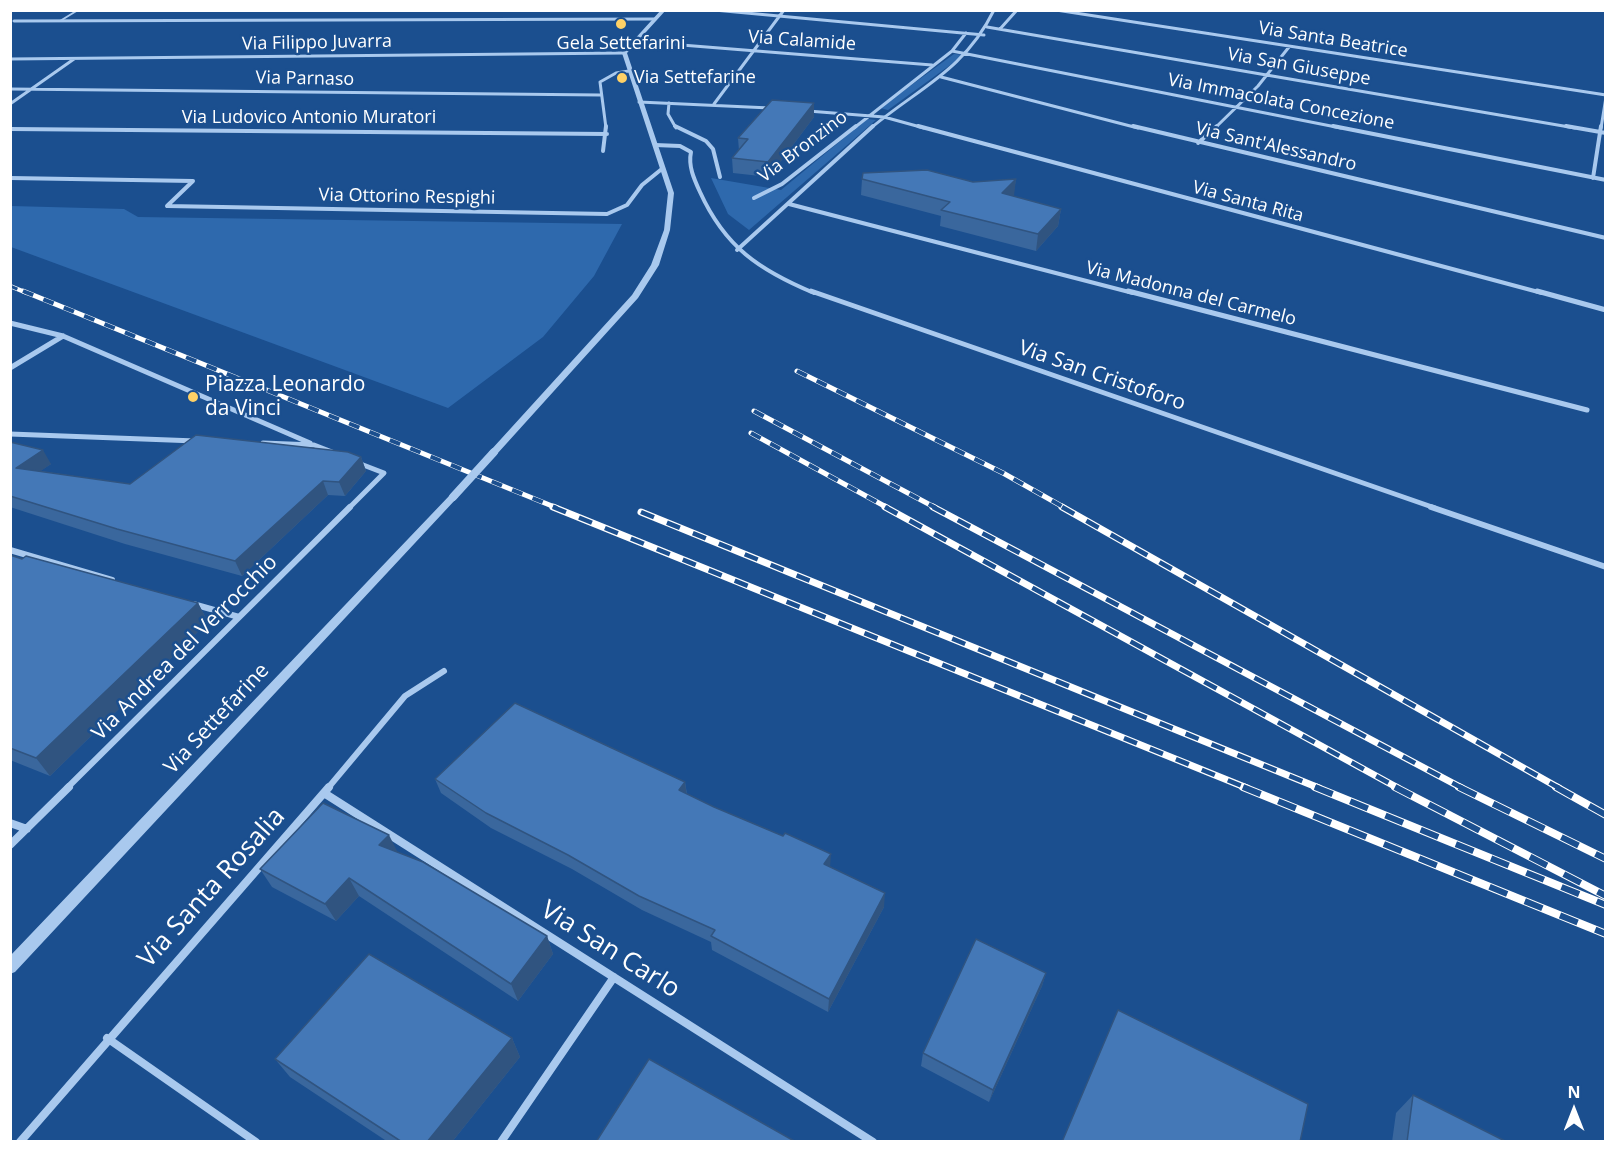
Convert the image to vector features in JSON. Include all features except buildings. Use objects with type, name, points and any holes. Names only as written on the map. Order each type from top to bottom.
[{"type":"street","points":[[663,10],[624,53],[663,168]]},
{"type":"street","points":[[714,10],[984,35]]},
{"type":"street","points":[[714,104],[783,10]]},
{"type":"street","points":[[738,250],[884,117],[970,54],[984,35],[994,10]]},
{"type":"street","points":[[1000,29],[1017,10]]},
{"type":"street","name":"Via Santa Beatrice","points":[[1056,10],[1605,96]]},
{"type":"street","points":[[14,21],[655,19]]},
{"type":"street","name":"Via San Giuseppe","points":[[987,27],[1605,133]]},
{"type":"street","points":[[867,115],[952,51],[966,33]]},
{"type":"street","name":"Via Calamide","points":[[669,44],[933,65]]},
{"type":"street","points":[[1198,143],[1239,108],[1268,76],[1289,47]]},
{"type":"street","name":"Via Immacolata Concezione","points":[[952,51],[1605,180]]},
{"type":"street","name":"Via Filippo Juvarra","points":[[10,59],[624,53]]},
{"type":"street","points":[[10,104],[75,58]]},
{"type":"street","points":[[603,151],[608,134],[600,96],[600,82],[605,78],[629,71]]},
{"type":"street","name":"Via Sant'Alessandro","points":[[941,77],[1198,143],[1605,238]]},
{"type":"street","name":"Via Parnaso","points":[[10,90],[600,96]]},
{"type":"street","points":[[1593,178],[1605,96]]},
{"type":"street","points":[[639,102],[773,108]]},
{"type":"street","points":[[669,103],[668,114],[677,129],[706,141],[712,149],[720,177]]},
{"type":"street","name":"Via Bronzino","points":[[796,110],[884,117]]},
{"type":"street","name":"Via Bronzino","points":[[754,198],[782,184],[867,115]]},
{"type":"street","name":"Via Santa Rita","points":[[884,117],[1605,310]]},
{"type":"street","name":"Via Ludovico Antonio Muratori","points":[[10,129],[608,134]]},
{"type":"street","name":"Via San Cristoforo","points":[[655,145],[680,146],[691,152],[688,162],[708,213],[738,250],[772,276],[829,299],[1605,567]]},
{"type":"street","name":"Via Ottorino Respighi","points":[[10,178],[193,181],[167,206],[607,214],[623,211],[631,204],[641,186],[663,168]]},
{"type":"street","name":"Via Settefarine","points":[[10,967],[453,497],[635,296],[655,265],[667,230],[670,193],[663,168]]},
{"type":"street","name":"Via Madonna del Carmelo","points":[[789,204],[1587,410]]},
{"type":"street","points":[[10,323],[63,336],[344,457]]},
{"type":"street","points":[[10,368],[63,336]]},
{"type":"street","points":[[10,434],[209,441]]},
{"type":"street","points":[[256,443],[314,445]]},
{"type":"street","name":"Via Andrea del Verrocchio","points":[[10,845],[384,473],[354,461]]},
{"type":"street","points":[[10,550],[125,584]]},
{"type":"street","points":[[182,600],[239,617]]},
{"type":"street","name":"Via Santa Rosalia","points":[[20,1142],[107,1038],[324,793],[405,696],[444,671]]},
{"type":"street","name":"Via San Carlo","points":[[324,793],[873,1142]]},
{"type":"street","points":[[10,823],[27,829]]},
{"type":"street","points":[[501,1142],[614,977]]},
{"type":"street","points":[[107,1038],[256,1142]]},
{"type":"lane","points":[[60,21],[78,10]]},
{"type":"shaded area","points":[[954,54],[964,55],[888,110],[880,108]]},
{"type":"shaded area","points":[[867,119],[876,120],[749,230],[728,214],[711,178],[781,190]]},
{"type":"shaded area","points":[[11,206],[124,209],[138,217],[622,224],[594,276],[543,337],[448,408],[11,247]]},
{"type":"railway","points":[[10,286],[27,293]]},
{"type":"railway","points":[[23,291],[557,508]]},
{"type":"railway","points":[[797,371],[1003,473],[1065,508]]},
{"type":"railway","points":[[754,411],[936,508]]},
{"type":"railway","points":[[751,433],[888,508]]},
{"type":"railway","points":[[553,507],[1247,788]]},
{"type":"railway","points":[[885,507],[1398,788]]},
{"type":"railway","points":[[933,507],[1462,788]]},
{"type":"railway","points":[[1062,507],[1559,788]]},
{"type":"railway","points":[[641,512],[1319,788]]},
{"type":"railway","points":[[1243,787],[1606,934]]},
{"type":"railway","points":[[1315,787],[1606,905]]},
{"type":"railway","points":[[1395,787],[1606,896]]},
{"type":"railway","points":[[1459,787],[1606,859]]},
{"type":"railway","points":[[1556,787],[1606,815]]},
{"type":"place","name":"Gela Settefarini","points":[[621,24]]},
{"type":"place","name":"Via Settefarine","points":[[622,78]]},
{"type":"place","name":"Piazza Leonardo da Vinci","points":[[193,397]]}]
